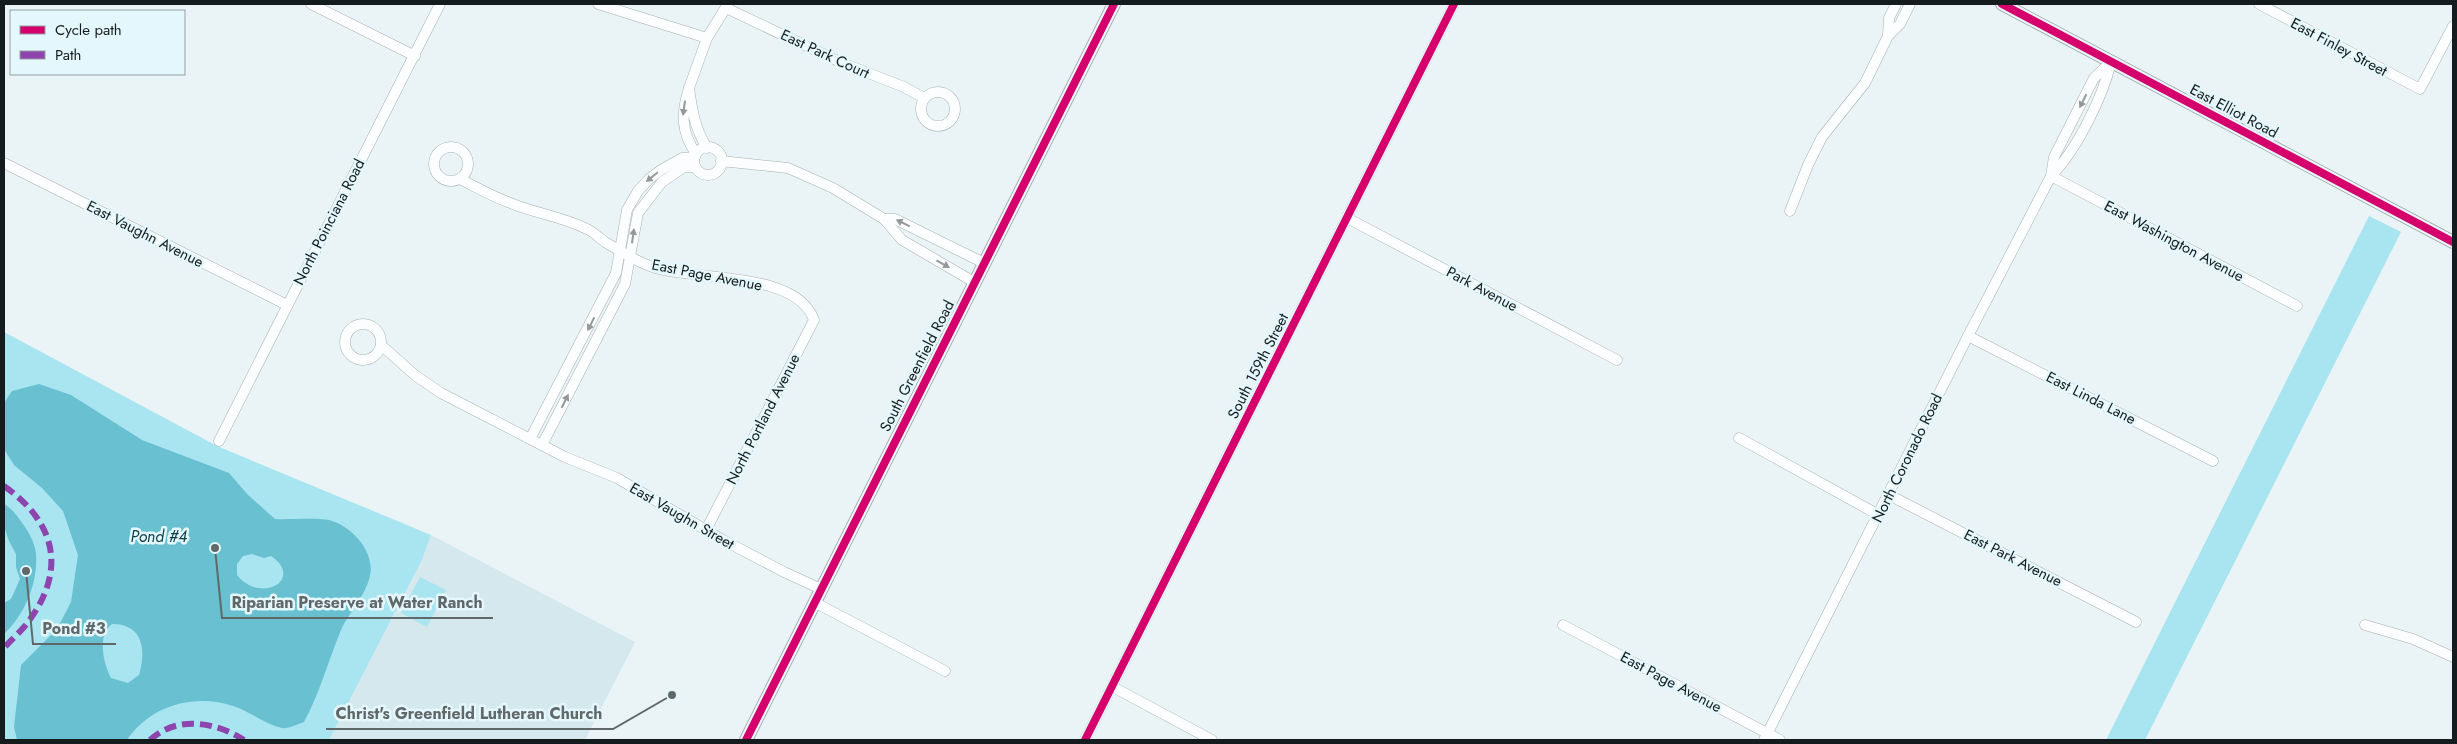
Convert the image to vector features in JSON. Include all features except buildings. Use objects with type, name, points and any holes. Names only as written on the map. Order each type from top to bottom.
[{"type":"main road","name":"South Greenfield Road","points":[[746,740],[1114,4]]},
{"type":"main road","name":"East Elliot Road","points":[[2002,4],[2453,242]]},
{"type":"street","points":[[311,4],[415,56]]},
{"type":"street","name":"North Poinciana Road","points":[[219,441],[440,4]]},
{"type":"street","points":[[598,4],[706,38]]},
{"type":"street","name":"South 159th Street","points":[[1085,740],[1454,4]]},
{"type":"street","points":[[1888,36],[1889,18],[1896,4]]},
{"type":"street","points":[[1790,211],[1808,165],[1822,137],[1865,83],[1888,36],[1900,24],[1910,4]]},
{"type":"street","name":"East Finley Street","points":[[2259,4],[2420,89],[2453,26]]},
{"type":"street","points":[[689,88],[699,135],[707,148],[719,153],[722,161],[718,170],[711,175],[702,173],[688,141],[684,126],[684,105],[689,88],[706,38],[727,6]]},
{"type":"street","name":"East Park Court","points":[[727,6],[840,62],[904,87],[924,98]]},
{"type":"street","name":"North Coronado Road","points":[[1766,737],[1880,515],[1968,336],[2051,176],[2054,157],[2094,78],[2111,62]]},
{"type":"street","points":[[542,444],[625,284],[638,213],[662,182],[695,159],[707,148]]},
{"type":"street","points":[[530,439],[616,273],[627,210],[638,191],[661,170],[682,158],[695,159]]},
{"type":"street","points":[[722,161],[788,168],[833,188],[884,219],[902,240],[974,282]]},
{"type":"street","name":"East Vaughn Avenue","points":[[4,162],[287,304]]},
{"type":"street","name":"East Washington Avenue","points":[[2051,176],[2297,306]]},
{"type":"street","name":"East Page Avenue","points":[[460,179],[508,203],[565,219],[588,229],[605,242],[620,248],[630,257],[658,269],[744,280],[779,290],[801,300],[810,308]]},
{"type":"street","name":"Park Avenue","points":[[1347,218],[1617,360]]},
{"type":"street","points":[[884,219],[895,219],[984,263]]},
{"type":"street","points":[[924,254],[933,238]]},
{"type":"street","name":"North Portland Avenue","points":[[706,530],[814,320],[810,308]]},
{"type":"street","name":"East Linda Lane","points":[[1968,336],[2214,461]]},
{"type":"street","name":"East Vaughn Street","points":[[381,345],[416,376],[441,393],[530,439],[617,478],[706,530],[784,572],[821,589]]},
{"type":"street","points":[[574,357],[584,363]]},
{"type":"street","points":[[1739,438],[1880,515]]},
{"type":"street","name":"East Park Avenue","points":[[1889,495],[2136,622]]},
{"type":"street","points":[[814,602],[945,671]]},
{"type":"street","name":"East Page Avenue","points":[[1562,625],[1766,737],[1780,740]]},
{"type":"street","points":[[2365,625],[2413,639],[2453,657]]},
{"type":"street","points":[[1113,687],[1212,740]]},
{"type":"shaded area","points":[[2369,216],[2401,232],[2145,740],[2106,740]]},
{"type":"shaded area","name":"Pond #4","points":[[4,332],[217,446],[431,535],[422,560],[329,740],[4,740]]},
{"type":"shaded area","points":[[431,535],[635,642],[585,740],[329,740],[422,560]]},
{"type":"shaded area","points":[[420,577],[446,590],[427,627],[401,613]]},
{"type":"water","name":"Pond #4","points":[[39,384],[71,395],[142,440],[229,473],[248,495],[275,519],[332,521],[340,524],[355,535],[366,550],[369,559],[371,567],[368,584],[344,623],[304,722],[282,728],[269,724],[233,706],[203,701],[174,705],[160,711],[137,728],[127,740],[17,740],[14,727],[21,665],[57,629],[71,602],[78,555],[63,511],[42,488],[14,465],[4,449],[4,403],[12,391]],"holes":[[[252,554],[264,558],[271,556],[280,565],[283,573],[282,580],[276,585],[267,588],[257,588],[247,584],[237,575],[237,564],[243,556]],[[112,624],[123,625],[131,629],[140,640],[142,657],[139,675],[128,683],[111,678],[106,665],[103,650],[104,635]]]},
{"type":"water","points":[[4,504],[15,513],[30,536],[35,549],[36,565],[32,587],[24,608],[4,634],[4,603],[11,599],[20,579],[16,567],[16,554],[4,526]]},
{"type":"marked path","points":[[4,486],[36,516],[45,533],[50,550],[51,568],[47,587],[38,606],[25,626],[4,648]]},
{"type":"marked path","points":[[150,740],[161,732],[184,724],[209,725],[244,740]]},
{"type":"cycle path","points":[[746,740],[1114,4]]},
{"type":"cycle path","points":[[1085,740],[1454,4]]},
{"type":"cycle path","points":[[2002,4],[2453,242]]},
{"type":"place","name":"Riparian Preserve at Water Ranch","points":[[215,548]]},
{"type":"place","name":"Pond #3","points":[[26,571]]},
{"type":"place","name":"Christ's Greenfield Lutheran Church","points":[[672,695]]}]
